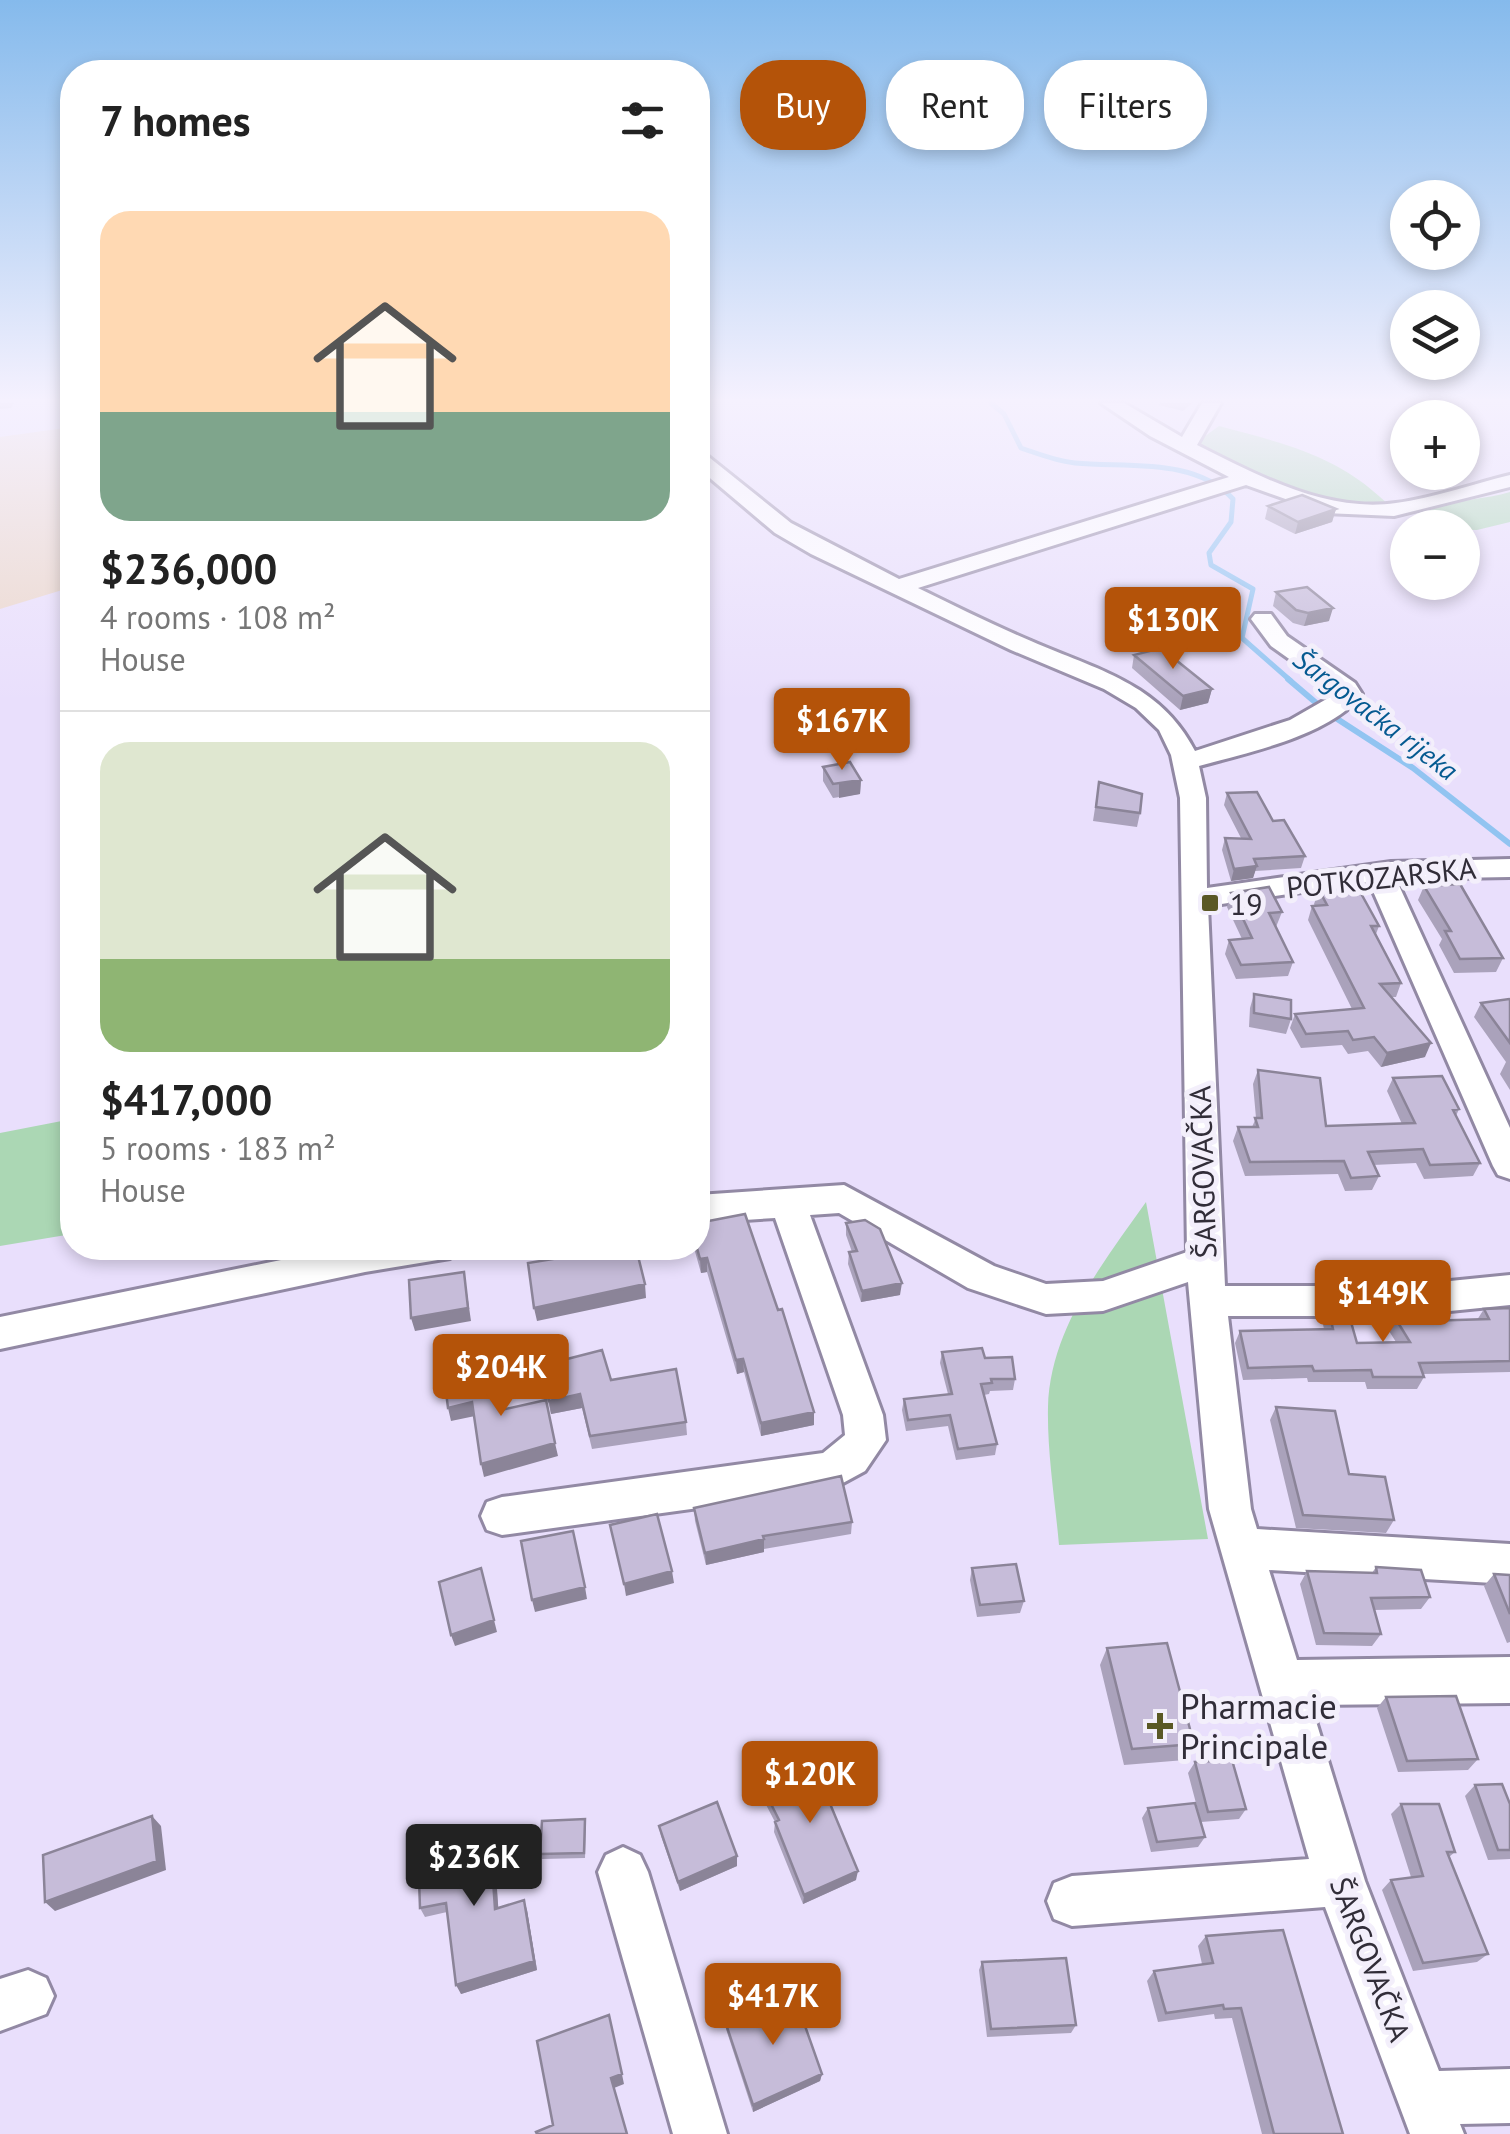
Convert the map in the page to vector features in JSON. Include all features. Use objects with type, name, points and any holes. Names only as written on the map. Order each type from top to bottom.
[{"type":"street","name":"ŠARGOVAČKA","points":[[752,503],[782,528],[897,587],[1129,693],[1170,727],[1185,762],[1194,798],[1193,899],[1206,1301],[1230,1510],[1340,1881],[1431,2116]]},
{"type":"street","points":[[897,587],[1170,503]]},
{"type":"street","points":[[1307,503],[1356,511],[1394,510],[1424,503]]},
{"type":"street","points":[[1185,762],[1247,745],[1329,710],[1350,694],[1279,640],[1262,618]]},
{"type":"street","name":"POTKOZARSKA","points":[[1193,899],[1380,873],[1468,865],[1510,868]]},
{"type":"street","points":[[1380,873],[1510,1166]]},
{"type":"street","points":[[710,1208],[844,1198],[981,1277],[1046,1299],[1103,1296],[1205,1260]]},
{"type":"street","points":[[502,1516],[830,1472],[851,1458],[866,1440],[863,1415],[787,1201]]},
{"type":"street","points":[[0,1333],[328,1260]]},
{"type":"street","points":[[1206,1301],[1400,1300],[1510,1290]]},
{"type":"street","points":[[1240,1548],[1510,1564]]},
{"type":"street","points":[[1279,1683],[1510,1680]]},
{"type":"street","points":[[622,1872],[700,2134]]},
{"type":"street","points":[[1072,1901],[1340,1881]]},
{"type":"street","points":[[1431,2116],[1510,2096]]},
{"type":"shaded area","points":[[0,503],[60,503],[60,591],[0,609]]},
{"type":"green space","points":[[1315,503],[1386,503],[1394,510],[1325,507]]},
{"type":"green space","points":[[1461,503],[1510,503],[1510,522],[1480,529],[1480,510],[1432,510]]},
{"type":"green space","points":[[60,1121],[60,1236],[0,1246],[0,1133]]},
{"type":"green space","points":[[1146,1202],[1208,1539],[1059,1545],[1049,1441],[1051,1378],[1058,1351],[1082,1298]]},
{"type":"building","points":[[1320,503],[1336,509],[1298,522],[1268,506]]},
{"type":"building","points":[[1307,587],[1333,608],[1308,613],[1296,610],[1276,592]]},
{"type":"building","points":[[1161,648],[1212,689],[1183,696],[1134,655]]},
{"type":"building","points":[[850,762],[861,780],[833,784],[823,767]]},
{"type":"building","points":[[1099,782],[1142,794],[1140,813],[1096,807]]},
{"type":"building","points":[[1257,792],[1273,821],[1284,820],[1305,856],[1254,859],[1257,866],[1234,869],[1225,838],[1251,839],[1227,793]]},
{"type":"building","points":[[1460,884],[1503,958],[1460,959],[1445,931],[1451,931],[1424,886]]},
{"type":"building","points":[[1269,887],[1282,912],[1269,913],[1293,962],[1241,965],[1229,940],[1252,938],[1231,893]]},
{"type":"building","points":[[1358,888],[1379,926],[1371,926],[1401,983],[1380,984],[1431,1043],[1387,1053],[1374,1037],[1353,1040],[1348,1031],[1306,1034],[1295,1014],[1364,1008],[1312,906],[1327,905],[1319,890]]},
{"type":"building","points":[[1254,994],[1291,1000],[1291,1019],[1254,1013]]},
{"type":"building","points":[[1510,1000],[1510,1043],[1481,1003]]},
{"type":"building","points":[[1258,1070],[1320,1078],[1326,1126],[1415,1123],[1393,1078],[1442,1076],[1459,1109],[1453,1110],[1480,1163],[1430,1165],[1423,1149],[1368,1152],[1379,1176],[1351,1178],[1344,1161],[1250,1162],[1238,1127],[1258,1127],[1255,1118],[1262,1118]]},
{"type":"building","points":[[745,1214],[778,1310],[782,1309],[814,1412],[761,1423],[743,1359],[736,1360],[708,1260],[710,1221]]},
{"type":"building","points":[[865,1220],[880,1229],[902,1283],[862,1291],[849,1252],[857,1251],[846,1223]]},
{"type":"building","points":[[639,1260],[645,1284],[534,1308],[528,1263]]},
{"type":"building","points":[[464,1272],[468,1308],[411,1318],[409,1280]]},
{"type":"building","points":[[1420,1306],[1424,1321],[1489,1319],[1484,1309],[1510,1308],[1510,1361],[1419,1363],[1424,1377],[1373,1377],[1371,1370],[1314,1371],[1312,1366],[1248,1368],[1240,1331],[1333,1329],[1328,1308],[1347,1308],[1357,1343],[1410,1342],[1389,1308]]},
{"type":"building","points":[[982,1348],[985,1358],[1012,1357],[1015,1379],[991,1379],[992,1383],[981,1384],[997,1444],[958,1449],[950,1415],[908,1420],[904,1399],[952,1394],[942,1352]]},
{"type":"building","points":[[602,1350],[611,1380],[676,1369],[686,1422],[590,1436],[580,1394],[549,1401],[540,1366]]},
{"type":"building","points":[[494,1373],[501,1410],[546,1400],[555,1443],[481,1464],[472,1402],[448,1408],[445,1384]]},
{"type":"building","points":[[1276,1407],[1335,1411],[1349,1474],[1385,1477],[1394,1520],[1303,1515]]},
{"type":"building","points":[[841,1476],[852,1522],[763,1536],[764,1539],[705,1553],[694,1508]]},
{"type":"building","points":[[657,1514],[672,1571],[624,1584],[610,1525]]},
{"type":"building","points":[[573,1531],[585,1587],[532,1600],[521,1541]]},
{"type":"building","points":[[1016,1564],[1024,1601],[980,1605],[972,1568]]},
{"type":"building","points":[[1376,1567],[1421,1570],[1430,1597],[1371,1598],[1381,1634],[1324,1633],[1307,1571],[1377,1573]]},
{"type":"building","points":[[481,1568],[494,1620],[451,1635],[439,1582]]},
{"type":"building","points":[[1494,1574],[1510,1575],[1510,1614]]},
{"type":"building","points":[[1167,1643],[1194,1744],[1132,1749],[1107,1648]]},
{"type":"building","points":[[1456,1696],[1478,1759],[1407,1761],[1386,1697]]},
{"type":"building","points":[[818,1755],[830,1777],[821,1782],[858,1871],[804,1895],[775,1822],[779,1820],[762,1786]]},
{"type":"building","points":[[1232,1760],[1246,1809],[1208,1812],[1195,1762]]},
{"type":"building","points":[[1502,1784],[1510,1804],[1510,1850],[1498,1850],[1475,1785]]},
{"type":"building","points":[[717,1802],[737,1856],[678,1882],[659,1826]]},
{"type":"building","points":[[1195,1803],[1205,1837],[1157,1842],[1148,1808]]},
{"type":"building","points":[[1401,1804],[1439,1804],[1455,1852],[1447,1852],[1488,1954],[1423,1963],[1391,1880],[1423,1876]]},
{"type":"building","points":[[152,1816],[157,1861],[45,1902],[43,1855]]},
{"type":"building","points":[[585,1819],[584,1853],[540,1854],[542,1821]]},
{"type":"building","points":[[490,1836],[495,1909],[524,1900],[534,1961],[456,1985],[446,1903],[420,1908],[418,1849]]},
{"type":"building","points":[[1283,1930],[1343,2134],[1274,2134],[1241,2008],[1224,2009],[1223,2005],[1166,2013],[1154,1971],[1213,1963],[1206,1936]]},
{"type":"building","points":[[1066,1958],[1076,2025],[991,2029],[982,1962]]},
{"type":"building","points":[[793,1992],[822,2074],[753,2105],[725,2021]]},
{"type":"building","points":[[609,2015],[622,2074],[611,2078],[627,2134],[537,2134],[553,2125],[537,2041]]},
{"type":"waterway","name":"Šargovačka rijeka","points":[[1233,503],[1231,522],[1209,553],[1211,565],[1253,589],[1242,638],[1291,681]]},
{"type":"waterway","name":"Šargovačka rijeka","points":[[1288,679],[1328,713],[1413,768],[1510,844]]},
{"type":"place","name":"19","points":[[1210,903]]},
{"type":"place","name":"Pharmacie Principale","points":[[1160,1726]]}]
